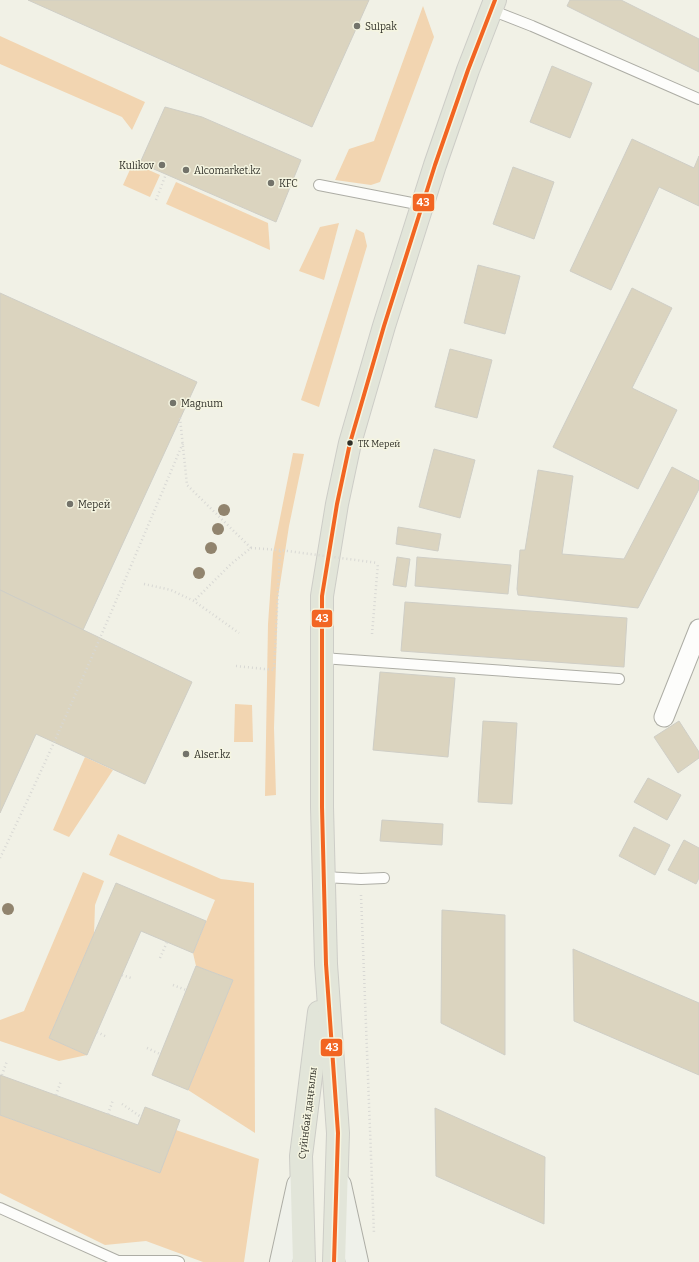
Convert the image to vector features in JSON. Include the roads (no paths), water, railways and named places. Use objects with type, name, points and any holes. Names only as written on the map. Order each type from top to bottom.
[{"type":"main road","name":"Сүйінбай даңғылы","points":[[334,1262],[338,1172],[338,1133],[326,964],[322,596],[337,504],[350,442],[422,205],[468,70],[493,5]]},
{"type":"main road","name":"Сүйінбай даңғылы","points":[[304,1262],[301,1172],[302,1149],[326,964]]},
{"type":"main road","points":[[281,1262],[301,1172]]},
{"type":"main road","points":[[338,1172],[357,1262]]},
{"type":"street","points":[[664,718],[699,629]]},
{"type":"lane","points":[[493,5],[539,30],[699,99]]},
{"type":"lane","points":[[319,186],[422,205]]},
{"type":"lane","points":[[322,658],[619,680]]},
{"type":"lane","points":[[324,877],[361,879],[384,878]]},
{"type":"lane","points":[[0,1208],[118,1262],[179,1262]]},
{"type":"place","name":"Sulpak","points":[[357,26]]},
{"type":"place","name":"Kulikov","points":[[162,165]]},
{"type":"place","name":"Alcomarket.kz","points":[[186,170]]},
{"type":"place","name":"KFC","points":[[271,183]]},
{"type":"place","name":"Magnum","points":[[173,403]]},
{"type":"place","name":"ТК Мерей","points":[[350,443]]},
{"type":"place","name":"Мерей","points":[[70,504]]},
{"type":"place","name":"Alser.kz","points":[[186,754]]}]
